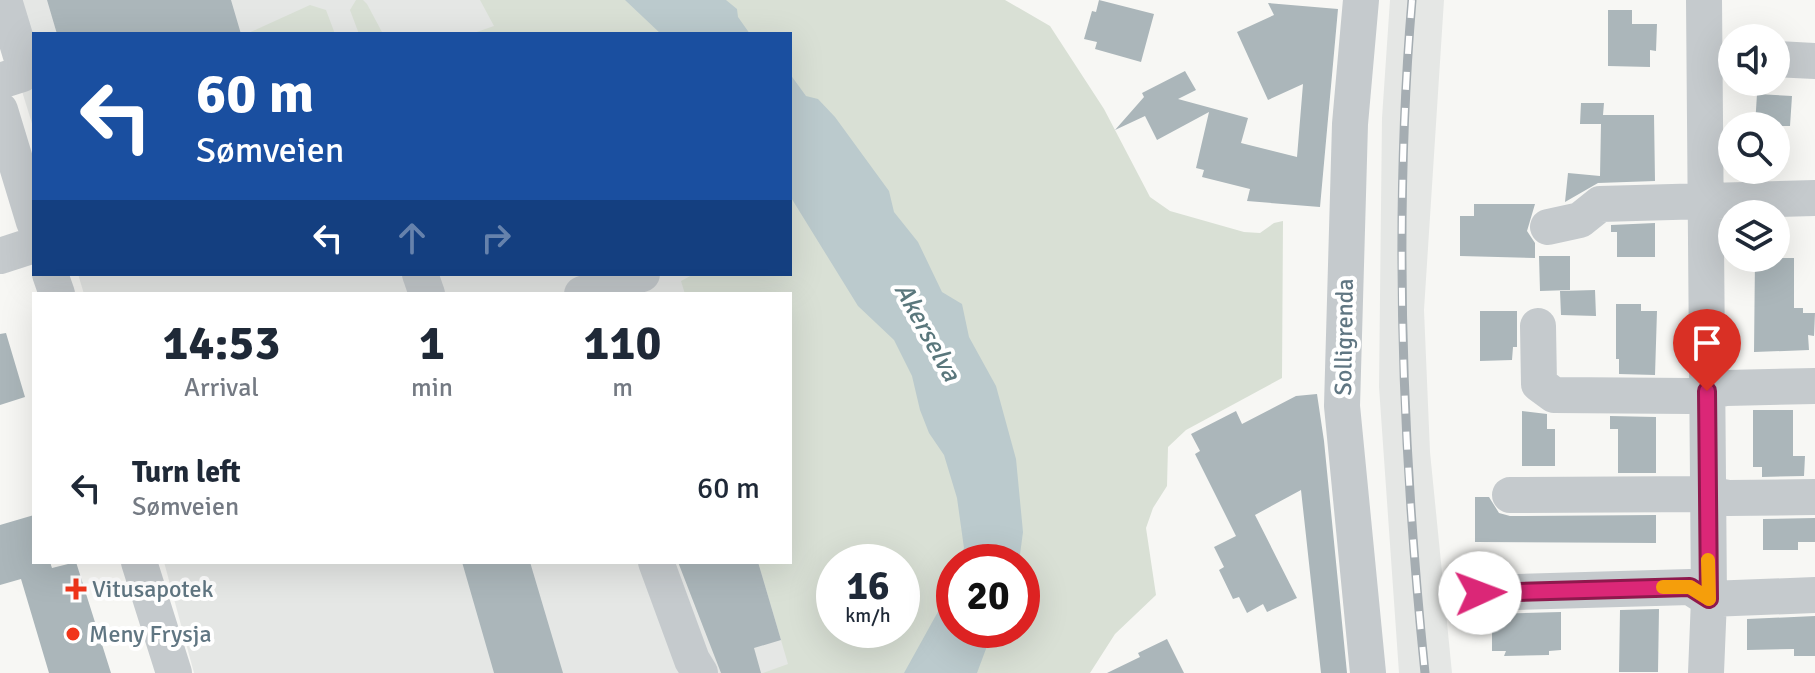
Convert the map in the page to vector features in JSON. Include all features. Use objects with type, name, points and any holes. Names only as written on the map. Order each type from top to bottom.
[{"type":"street","points":[[0,81],[25,69],[4,0]]},
{"type":"street","name":"Solligrenda","points":[[1361,0],[1350,124],[1342,406],[1368,673]]},
{"type":"street","points":[[1704,0],[1718,56],[1704,200],[1709,599],[1706,673]]},
{"type":"street","points":[[1790,60],[1815,61]]},
{"type":"street","points":[[0,110],[28,181],[32,208]]},
{"type":"street","points":[[1548,227],[1580,220],[1600,204],[1815,198]]},
{"type":"street","points":[[0,256],[32,246]]},
{"type":"street","points":[[588,292],[636,276]]},
{"type":"street","points":[[1538,326],[1539,384],[1554,395],[1690,396],[1707,391],[1815,386]]},
{"type":"street","points":[[1510,495],[1815,497]]},
{"type":"street","points":[[140,564],[174,673]]},
{"type":"street","points":[[657,564],[682,635],[700,673]]},
{"type":"street","points":[[1480,593],[1690,587],[1709,599],[1815,595]]},
{"type":"shaded area","points":[[0,0],[495,0],[518,32],[32,32],[32,124],[0,20]]},
{"type":"shaded area","points":[[356,0],[363,0],[382,32],[358,32],[350,10]]},
{"type":"shaded area","points":[[480,0],[1005,0],[1050,26],[1104,109],[1150,197],[1170,211],[1244,232],[1260,233],[1283,221],[1282,378],[1186,430],[1168,447],[1167,486],[1153,508],[1146,528],[1156,595],[1115,634],[1090,673],[763,673],[788,664],[759,564],[792,564],[792,292],[684,292],[681,281],[690,276],[792,276],[792,32],[477,32],[494,26]]},
{"type":"shaded area","points":[[1390,0],[1444,0],[1424,310],[1430,452],[1452,673],[1399,673],[1379,387],[1382,118]]},
{"type":"shaded area","points":[[310,5],[326,10],[334,32],[250,32]]},
{"type":"shaded area","points":[[79,276],[785,276],[807,305],[832,544],[816,544],[816,631],[805,673],[194,673],[165,564],[792,564],[792,292],[83,292]]},
{"type":"water","points":[[625,0],[726,0],[737,9],[738,17],[749,32],[659,32]]},
{"type":"water","name":"Akerselva","points":[[792,77],[806,96],[818,99],[835,117],[889,191],[894,212],[918,242],[942,292],[962,304],[969,337],[996,386],[1016,459],[1021,544],[963,544],[957,498],[944,455],[929,433],[912,376],[894,340],[858,306],[792,199]]},
{"type":"water","points":[[936,615],[936,648],[986,648],[977,673],[904,673]]},
{"type":"building","points":[[47,0],[231,0],[240,32],[56,32]]},
{"type":"building","points":[[1099,0],[1154,14],[1141,62],[1095,49],[1097,42],[1084,39],[1092,11],[1096,12]]},
{"type":"building","points":[[1268,3],[1338,9],[1320,207],[1247,201],[1250,189],[1202,177],[1204,170],[1196,168],[1209,112],[1157,140],[1145,116],[1115,130],[1144,97],[1142,93],[1185,71],[1196,90],[1178,99],[1248,118],[1241,143],[1297,157],[1303,84],[1268,100],[1237,32],[1274,15]]},
{"type":"building","points":[[1608,10],[1632,10],[1632,24],[1657,24],[1656,51],[1650,50],[1650,67],[1608,66]]},
{"type":"building","points":[[1757,96],[1792,96],[1790,126],[1790,112],[1756,112]]},
{"type":"building","points":[[1581,103],[1604,103],[1603,115],[1654,115],[1655,181],[1598,183],[1565,202],[1568,173],[1600,176],[1601,124],[1580,124]]},
{"type":"building","points":[[1474,204],[1535,204],[1527,231],[1535,243],[1535,258],[1460,256],[1460,216],[1474,216]]},
{"type":"building","points":[[1655,223],[1655,257],[1617,257],[1617,232],[1611,232],[1611,225]]},
{"type":"building","points":[[1539,256],[1570,256],[1570,290],[1540,291]]},
{"type":"building","points":[[1790,258],[1794,258],[1794,308],[1803,308],[1803,313],[1815,313],[1814,336],[1808,335],[1809,350],[1754,352],[1755,272],[1790,272]]},
{"type":"building","points":[[1595,290],[1596,316],[1561,315],[1560,291]]},
{"type":"building","points":[[1616,304],[1641,304],[1641,311],[1657,311],[1655,375],[1619,374]]},
{"type":"building","points":[[1480,311],[1517,311],[1517,347],[1513,347],[1512,360],[1480,361]]},
{"type":"building","points":[[6,333],[25,397],[0,405],[0,334]]},
{"type":"building","points":[[1317,394],[1347,673],[1321,673],[1301,490],[1255,515],[1297,598],[1267,612],[1263,604],[1247,613],[1239,597],[1233,599],[1219,570],[1224,567],[1214,547],[1236,536],[1195,454],[1200,451],[1191,434],[1236,411],[1242,424],[1296,396]]},
{"type":"building","points":[[1753,410],[1793,410],[1793,456],[1805,456],[1804,476],[1762,477],[1762,467],[1753,467]]},
{"type":"building","points":[[1522,411],[1547,414],[1547,429],[1555,429],[1555,466],[1522,466]]},
{"type":"building","points":[[1610,416],[1656,417],[1656,473],[1618,473],[1618,429],[1610,429]]},
{"type":"building","points":[[1475,497],[1489,497],[1499,513],[1510,516],[1656,515],[1656,543],[1475,542]]},
{"type":"building","points":[[32,516],[32,564],[51,564],[52,568],[77,564],[111,673],[49,673],[21,579],[0,585],[0,525]]},
{"type":"building","points":[[1815,518],[1815,542],[1798,542],[1798,550],[1763,550],[1763,519]]},
{"type":"building","points":[[463,564],[531,564],[563,673],[494,673]]},
{"type":"building","points":[[679,564],[759,564],[781,640],[754,648],[761,673],[721,673]]},
{"type":"building","points":[[1659,609],[1658,672],[1619,672],[1620,610]]},
{"type":"building","points":[[1561,612],[1561,650],[1549,651],[1549,655],[1504,656],[1506,651],[1492,651],[1492,614]]},
{"type":"building","points":[[1815,616],[1815,656],[1794,656],[1794,649],[1747,650],[1747,619]]},
{"type":"building","points":[[1167,639],[1184,673],[1107,673],[1140,657],[1138,653]]},
{"type":"railway","points":[[1412,0],[1403,168],[1403,336],[1411,505],[1425,673]]},
{"type":"slow traffic","points":[[1663,587],[1690,587],[1709,599],[1708,560]]},
{"type":"place","name":"Vitusapotek","points":[[76,589]]},
{"type":"place","name":"Meny Frysja","points":[[73,634]]},
{"type":"route","points":[[1480,593],[1690,587],[1709,599],[1707,391]]}]
